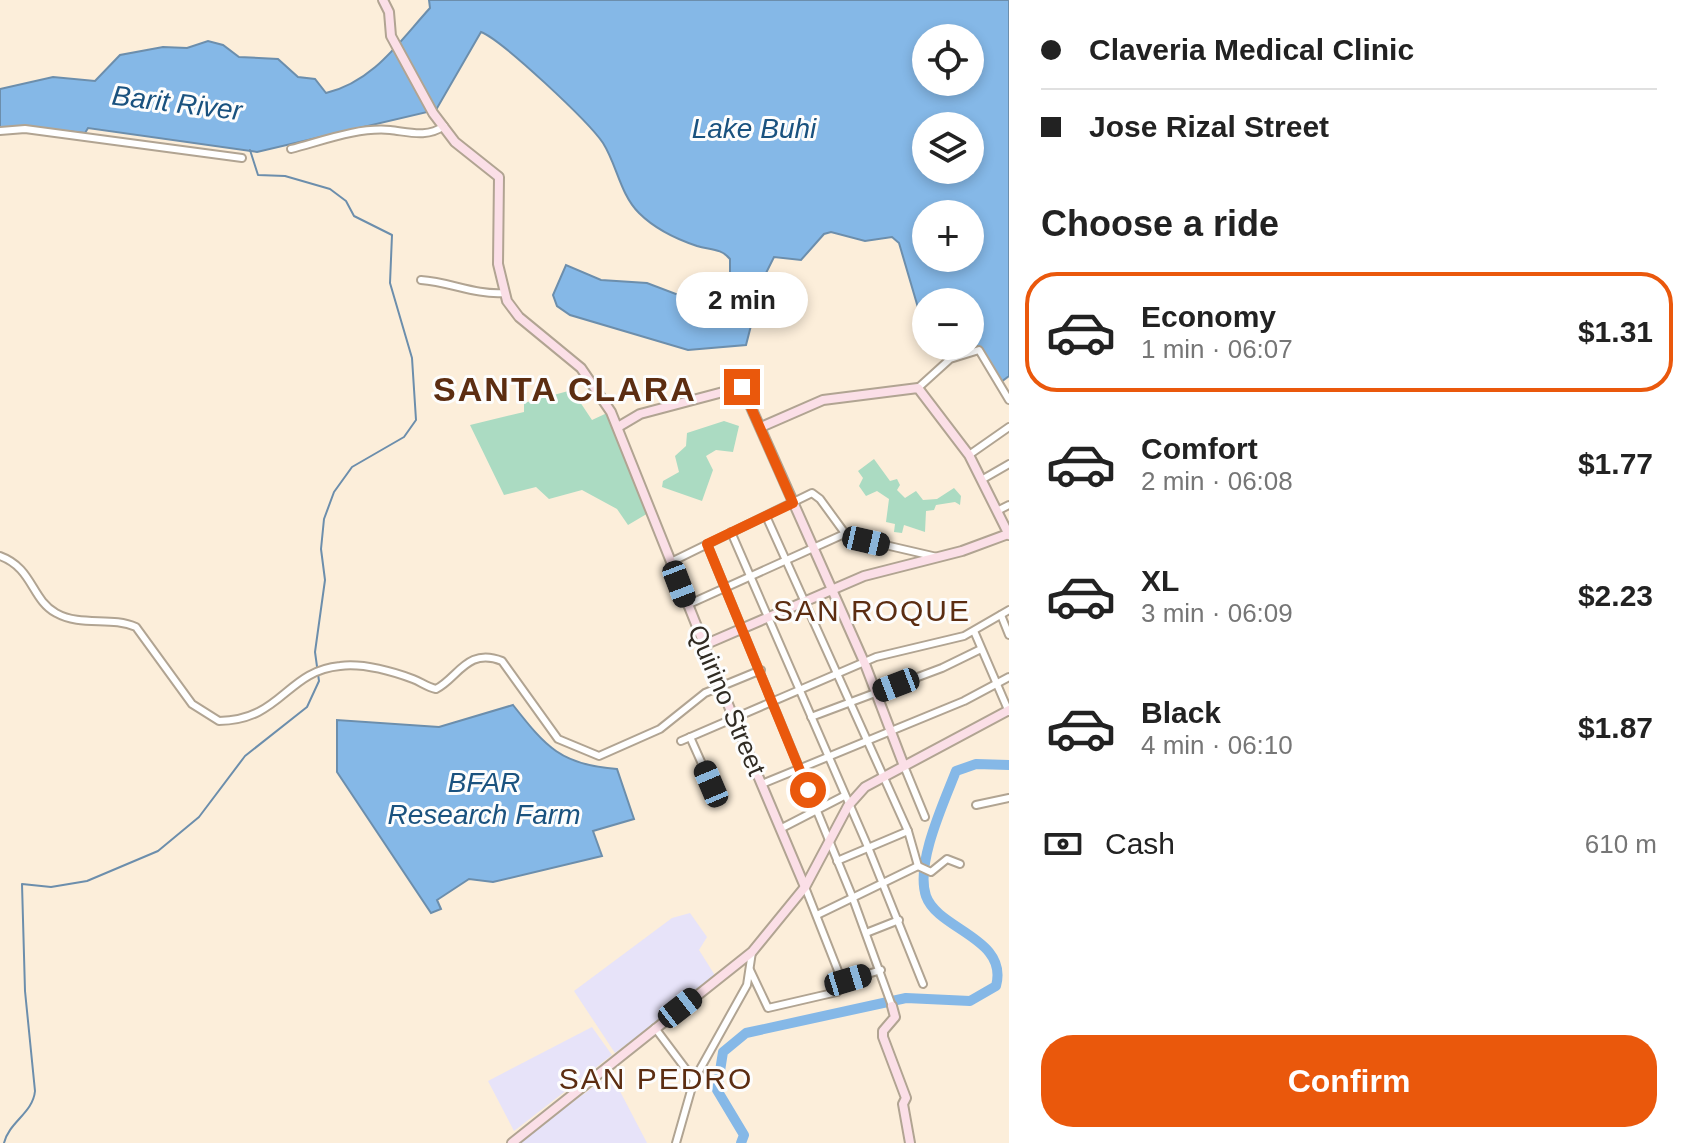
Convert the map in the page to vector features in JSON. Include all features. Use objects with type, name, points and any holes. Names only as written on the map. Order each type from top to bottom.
[{"type":"street","name":"Quirino Street","points":[[383,0],[396,48],[433,113],[455,142],[499,177],[497,255],[504,293],[519,317],[586,373],[618,427],[687,605],[805,887]]},
{"type":"street","points":[[291,149],[352,134],[386,129],[433,133],[444,126]]},
{"type":"street","points":[[0,131],[25,129],[242,158]]},
{"type":"street","points":[[421,280],[447,282],[486,294],[504,293]]},
{"type":"street","points":[[761,427],[823,400],[918,388],[950,359],[979,350],[1009,400]]},
{"type":"street","points":[[618,427],[640,414],[742,387],[865,664],[925,817]]},
{"type":"street","points":[[704,645],[864,576],[1009,534],[969,455],[918,388]]},
{"type":"street","points":[[969,455],[1009,427]]},
{"type":"street","points":[[983,479],[1009,464]]},
{"type":"street","points":[[671,562],[812,493],[817,495],[847,536]]},
{"type":"street","points":[[997,511],[1009,505]]},
{"type":"street","points":[[766,516],[908,831],[919,867]]},
{"type":"street","points":[[731,532],[753,576],[827,757],[899,920],[923,984]]},
{"type":"street","points":[[687,605],[831,538],[847,536],[937,557]]},
{"type":"street","points":[[707,544],[744,628],[890,995],[895,1017],[883,1031],[883,1037],[906,1098],[903,1104],[910,1143]]},
{"type":"street","points":[[0,556],[21,567],[56,613],[89,622],[136,627],[192,704],[216,720],[259,714],[289,692],[300,679],[323,669],[364,666],[436,689],[461,665],[499,659],[558,739],[599,756],[660,729],[720,686],[761,670]]},
{"type":"street","points":[[681,741],[889,653],[941,643],[974,631],[1009,610]]},
{"type":"street","points":[[1001,615],[1009,635]]},
{"type":"street","points":[[512,1143],[752,952],[805,887],[848,806],[869,784],[1009,711],[974,631]]},
{"type":"street","points":[[811,717],[981,649]]},
{"type":"street","points":[[762,784],[997,685],[1009,677]]},
{"type":"street","points":[[690,737],[711,784]]},
{"type":"street","points":[[780,829],[844,796]]},
{"type":"street","points":[[976,805],[1009,798]]},
{"type":"street","points":[[837,861],[908,831]]},
{"type":"street","points":[[817,915],[919,867],[928,871],[947,859],[960,864]]},
{"type":"street","points":[[805,887],[844,986]]},
{"type":"street","points":[[866,933],[899,920]]},
{"type":"street","points":[[676,1143],[694,1080],[740,1001],[752,952]]},
{"type":"street","points":[[750,970],[768,1008],[837,992],[848,980],[881,970]]},
{"type":"street","points":[[655,1028],[694,1080]]},
{"type":"shaded area","points":[[690,913],[707,937],[699,950],[716,977],[615,1053],[574,991],[672,918]]},
{"type":"shaded area","points":[[592,1027],[612,1055],[514,1131],[488,1081]]},
{"type":"shaded area","points":[[611,1074],[647,1143],[517,1143]]},
{"type":"green space","points":[[572,390],[592,420],[607,413],[650,512],[628,525],[617,509],[582,490],[549,499],[536,487],[504,495],[470,425],[524,412],[524,403]]},
{"type":"green space","points":[[724,421],[739,426],[733,452],[716,450],[706,456],[713,470],[702,501],[662,487],[663,481],[679,472],[675,456],[686,446],[687,433]]},
{"type":"green space","points":[[874,459],[890,481],[897,479],[900,485],[897,490],[905,498],[916,491],[923,500],[937,499],[954,488],[961,496],[960,505],[955,502],[936,505],[934,510],[926,511],[925,532],[904,525],[902,533],[894,532],[895,524],[886,522],[889,499],[877,491],[866,496],[859,486],[863,478],[858,471]]},
{"type":"water","name":"Lake Buhi","points":[[429,0],[1009,0],[1009,376],[1001,382],[984,356],[984,288],[912,288],[899,243],[892,237],[865,241],[831,232],[824,234],[801,260],[774,257],[763,279],[746,345],[688,350],[570,315],[557,306],[553,295],[566,265],[601,280],[647,283],[681,296],[709,294],[725,286],[730,277],[730,259],[719,251],[674,237],[645,219],[627,197],[608,152],[595,133],[525,65],[481,32],[436,110],[257,152],[88,128],[85,133],[26,127],[0,129],[0,89],[53,77],[95,81],[120,55],[163,47],[187,48],[208,41],[223,45],[239,57],[278,59],[298,77],[315,79],[326,93],[358,80],[396,47],[430,8]]},
{"type":"water","name":"BFAR Research Farm","points":[[513,705],[556,751],[582,763],[617,769],[634,819],[593,831],[602,856],[493,882],[469,879],[437,900],[441,909],[431,913],[337,772],[337,720],[439,727]]},
{"type":"waterway","points":[[4,1143],[30,1105],[35,1091],[25,991],[22,884],[51,887],[87,881],[158,851],[199,817],[245,756],[307,707],[319,681],[315,652],[325,580],[321,549],[324,519],[334,492],[352,467],[404,437],[416,420],[412,358],[390,283],[392,235],[354,216],[346,201],[330,189],[285,176],[258,175],[250,150]]},
{"type":"waterway","points":[[741,1143],[744,1135],[717,1090],[723,1052],[746,1033],[906,998],[970,1001],[996,986],[997,970],[992,956],[983,945],[933,908],[926,896],[924,867],[932,833],[956,771],[976,764],[1009,765]]},
{"type":"district","name":"SANTA CLARA","points":[[565,389]]},
{"type":"district","name":"SAN ROQUE","points":[[872,610]]},
{"type":"district","name":"SAN PEDRO","points":[[656,1078]]},
{"type":"route","points":[[742,387],[793,503],[707,544],[808,790]]},
{"type":"water label","name":"Barit River","points":[[177,103]]}]
